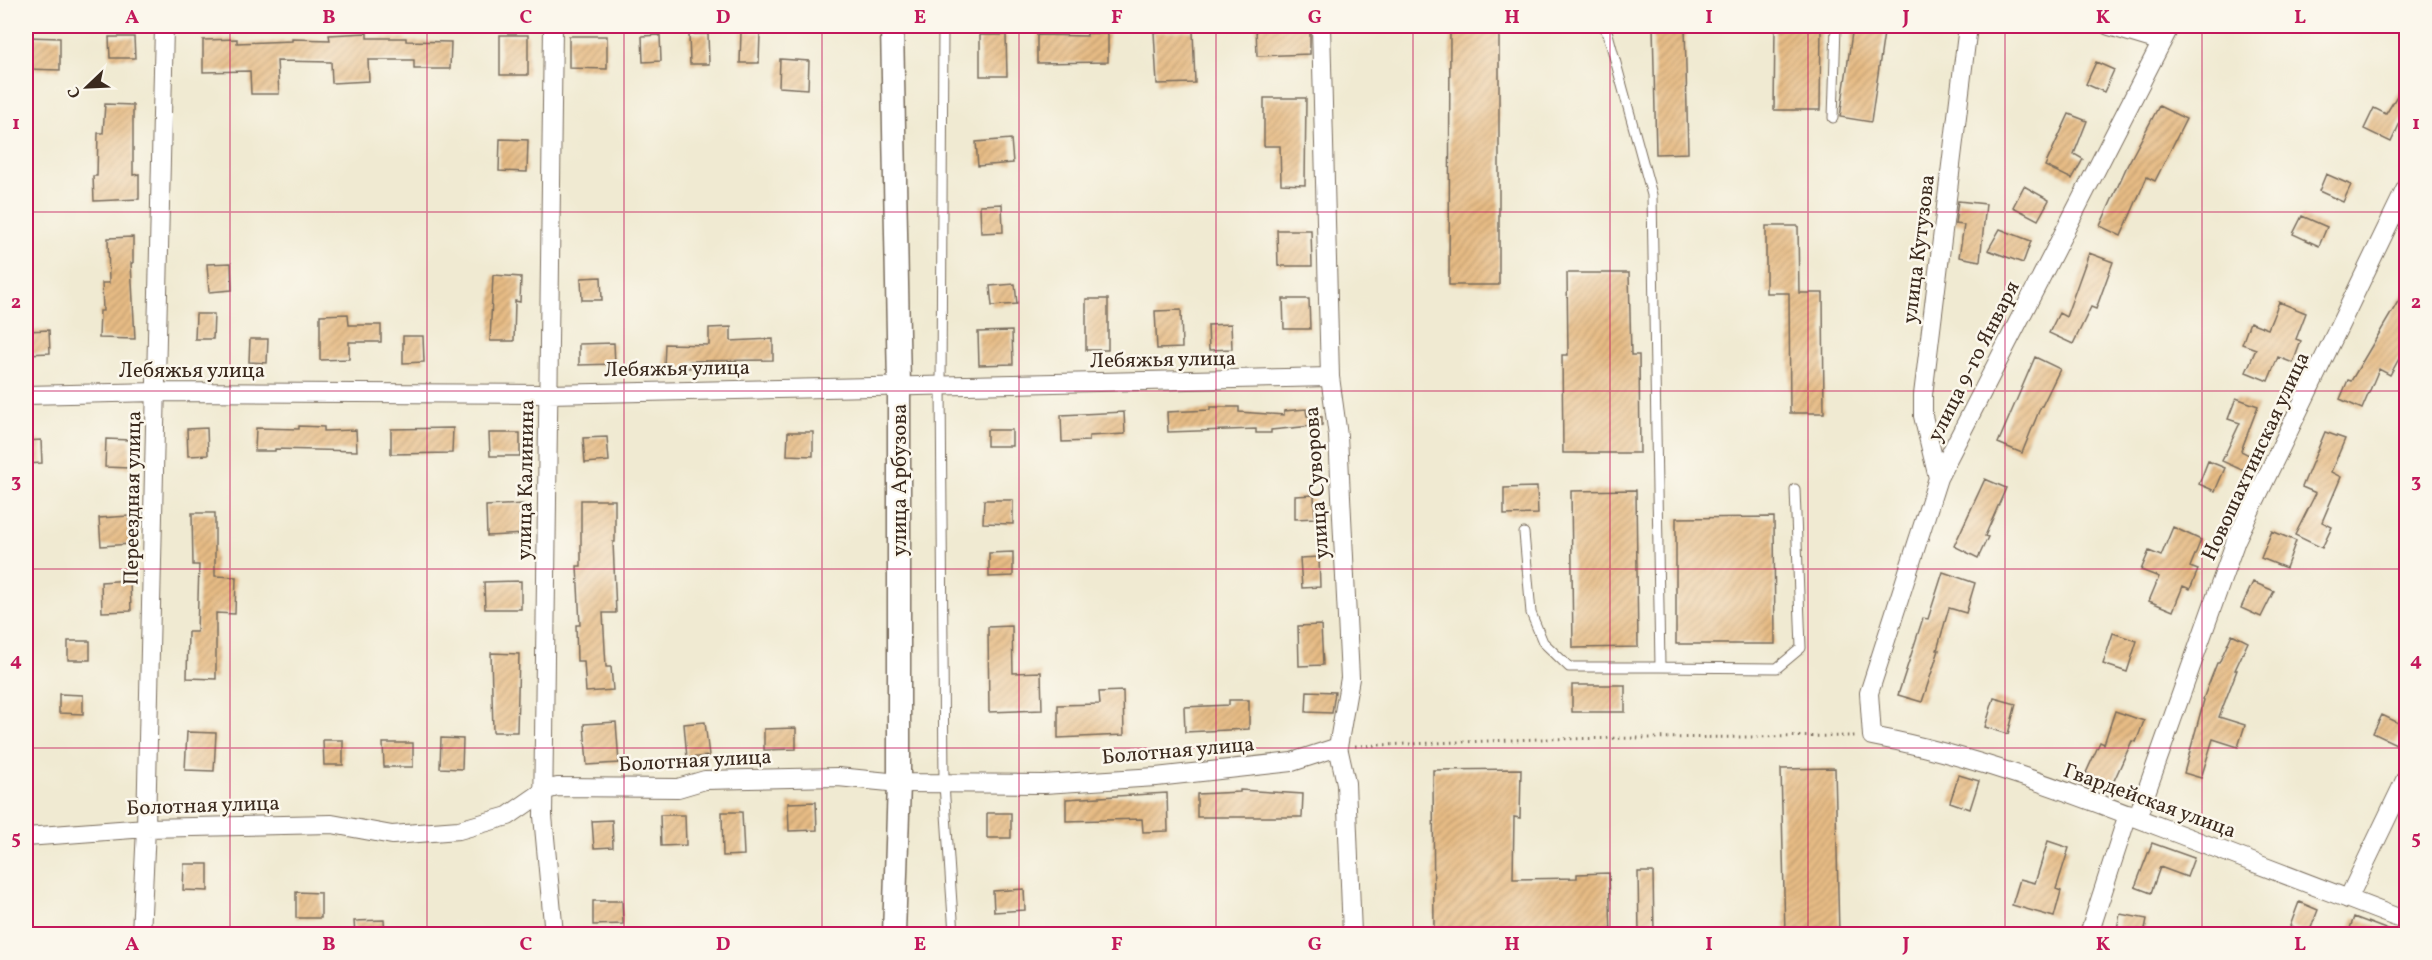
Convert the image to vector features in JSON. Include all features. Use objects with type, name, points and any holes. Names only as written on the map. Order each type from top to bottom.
[{"type":"street","name":"Переездная улица","points":[[141,934],[146,828],[164,26]]},
{"type":"street","name":"улица Калинина","points":[[553,26],[543,816],[554,934]]},
{"type":"street","name":"улица Арбузова","points":[[892,26],[900,386],[899,783],[894,934]]},
{"type":"street","name":"улица Суворова","points":[[1321,26],[1330,378],[1338,436],[1350,678],[1338,747],[1346,783],[1353,934]]},
{"type":"street","name":"улица Кутузова","points":[[1938,478],[1923,416],[1923,396],[1968,26]]},
{"type":"street","points":[[2109,26],[2162,42]]},
{"type":"street","name":"улица 9-го Января","points":[[1872,736],[1869,693],[1938,478],[2170,26]]},
{"type":"street","name":"Новошахтинская улица","points":[[2089,934],[2236,540],[2406,188]]},
{"type":"street","name":"Лебяжья улица","points":[[26,395],[157,392],[548,394],[1330,378]]},
{"type":"street","name":"Гвардейская улица","points":[[1872,736],[1921,745],[1974,759],[2132,816],[2406,921]]},
{"type":"street","name":"Болотная улица","points":[[26,837],[146,828],[332,824],[392,835],[459,830],[508,816],[544,791],[557,787],[678,788],[705,780],[838,777],[899,783],[1044,784],[1156,777],[1292,762],[1338,747]]},
{"type":"street","points":[[2348,899],[2406,778]]},
{"type":"lane","points":[[944,26],[940,386],[944,784],[954,934]]},
{"type":"lane","points":[[1603,26],[1608,34],[1652,195],[1660,667]]},
{"type":"lane","points":[[1833,118],[1836,26]]},
{"type":"lane","points":[[1524,533],[1531,613],[1543,642],[1569,668],[1777,668],[1801,648],[1795,489]]},
{"type":"path","points":[[1338,747],[1539,739],[1872,736]]},
{"type":"building","points":[[1256,26],[1310,26],[1310,54],[1257,56]]},
{"type":"building","points":[[1450,26],[1499,26],[1499,285],[1449,285]]},
{"type":"building","points":[[1653,26],[1685,26],[1688,153],[1656,154]]},
{"type":"building","points":[[1775,26],[1821,26],[1820,110],[1774,110]]},
{"type":"building","points":[[1853,26],[1885,26],[1871,122],[1840,117]]},
{"type":"building","points":[[1193,31],[1195,83],[1157,84],[1154,32]]},
{"type":"building","points":[[741,32],[760,33],[759,63],[740,63]]},
{"type":"building","points":[[367,33],[367,38],[406,38],[406,41],[451,42],[450,69],[414,69],[414,60],[368,60],[369,81],[332,83],[331,62],[277,61],[279,94],[251,94],[250,71],[203,72],[203,40],[237,39],[237,43],[292,41],[292,39],[330,40],[329,35]]},
{"type":"building","points":[[1087,33],[1108,34],[1108,62],[1037,63],[1037,35],[1087,36]]},
{"type":"building","points":[[689,34],[708,34],[709,64],[690,64]]},
{"type":"building","points":[[500,35],[528,35],[528,75],[500,75]]},
{"type":"building","points":[[660,35],[661,61],[643,62],[642,36]]},
{"type":"building","points":[[980,35],[1006,35],[1007,76],[980,76]]},
{"type":"building","points":[[569,36],[607,36],[607,69],[569,68]]},
{"type":"building","points":[[26,37],[60,38],[60,70],[26,69]]},
{"type":"building","points":[[109,37],[134,37],[135,58],[110,58]]},
{"type":"building","points":[[780,59],[809,61],[808,89],[779,87]]},
{"type":"building","points":[[2096,62],[2114,70],[2104,92],[2086,84]]},
{"type":"building","points":[[2406,81],[2406,110],[2391,142],[2364,129],[2374,108],[2386,114]]},
{"type":"building","points":[[1264,98],[1306,98],[1305,185],[1281,184],[1280,146],[1264,146]]},
{"type":"building","points":[[105,104],[133,105],[133,175],[139,174],[139,199],[94,201],[93,176],[97,176],[98,133],[103,133]]},
{"type":"building","points":[[2159,106],[2186,119],[2155,181],[2147,177],[2121,236],[2100,226],[2127,166]]},
{"type":"building","points":[[2069,114],[2087,121],[2074,154],[2083,159],[2072,179],[2045,166]]},
{"type":"building","points":[[500,139],[528,140],[527,172],[499,171]]},
{"type":"building","points":[[1011,139],[1013,163],[978,166],[976,142]]},
{"type":"building","points":[[2326,174],[2351,185],[2343,202],[2319,191]]},
{"type":"building","points":[[2024,186],[2049,200],[2038,220],[2013,207]]},
{"type":"building","points":[[1958,201],[1986,204],[1980,261],[1959,257],[1964,225],[1955,224]]},
{"type":"building","points":[[1002,204],[1003,232],[981,233],[980,205]]},
{"type":"building","points":[[2302,216],[2327,227],[2319,246],[2293,234]]},
{"type":"building","points":[[1766,226],[1798,226],[1799,293],[1823,293],[1824,413],[1790,413],[1789,293],[1766,293]]},
{"type":"building","points":[[2000,229],[2031,241],[2023,263],[1988,250]]},
{"type":"building","points":[[1277,230],[1311,230],[1312,266],[1278,266]]},
{"type":"building","points":[[133,237],[133,263],[131,263],[135,339],[99,338],[100,311],[103,311],[102,283],[109,283],[108,238]]},
{"type":"building","points":[[2089,253],[2113,262],[2096,309],[2091,307],[2073,344],[2049,333],[2059,313],[2066,317]]},
{"type":"building","points":[[231,263],[232,290],[209,292],[207,264]]},
{"type":"building","points":[[1567,273],[1629,273],[1631,355],[1639,355],[1640,453],[1563,453],[1562,355],[1568,355]]},
{"type":"building","points":[[493,275],[521,277],[520,302],[515,301],[514,341],[490,341]]},
{"type":"building","points":[[601,277],[602,300],[582,300],[581,278]]},
{"type":"building","points":[[1015,284],[1017,304],[992,306],[990,286]]},
{"type":"building","points":[[2406,288],[2406,346],[2390,375],[2379,369],[2362,409],[2340,399],[2348,380],[2351,381]]},
{"type":"building","points":[[1086,299],[1108,299],[1108,350],[1086,350]]},
{"type":"building","points":[[1283,299],[1309,299],[1310,329],[1284,329]]},
{"type":"building","points":[[2279,302],[2306,313],[2296,339],[2301,341],[2293,363],[2278,357],[2268,381],[2246,372],[2256,349],[2242,344],[2250,322],[2268,329]]},
{"type":"building","points":[[1181,310],[1182,348],[1157,349],[1155,311]]},
{"type":"building","points":[[196,314],[214,314],[213,339],[195,339]]},
{"type":"building","points":[[348,314],[349,325],[381,325],[381,342],[349,342],[349,359],[320,360],[320,315]]},
{"type":"building","points":[[1231,324],[1232,349],[1209,350],[1208,325]]},
{"type":"building","points":[[731,327],[731,341],[773,339],[773,360],[690,361],[690,368],[664,368],[665,344],[709,345],[709,328]]},
{"type":"building","points":[[49,330],[50,353],[26,354],[26,331]]},
{"type":"building","points":[[1012,331],[1013,364],[979,365],[978,332]]},
{"type":"building","points":[[403,336],[423,336],[424,362],[403,363]]},
{"type":"building","points":[[250,339],[268,339],[267,363],[249,362]]},
{"type":"building","points":[[614,343],[615,364],[579,365],[579,344]]},
{"type":"building","points":[[2035,357],[2060,369],[2041,406],[2022,453],[1998,443]]},
{"type":"building","points":[[2236,398],[2258,406],[2241,451],[2251,456],[2244,471],[2222,461],[2240,423],[2228,419]]},
{"type":"building","points":[[1210,407],[1239,407],[1239,412],[1284,415],[1284,411],[1306,409],[1307,416],[1322,417],[1322,425],[1271,430],[1271,433],[1256,433],[1256,429],[1168,432],[1167,412],[1210,410]]},
{"type":"building","points":[[1124,412],[1125,434],[1089,436],[1089,441],[1062,442],[1061,415]]},
{"type":"building","points":[[299,426],[324,427],[324,431],[356,430],[357,451],[275,449],[275,451],[255,451],[256,428],[299,429]]},
{"type":"building","points":[[207,428],[208,455],[188,456],[187,429]]},
{"type":"building","points":[[453,428],[452,453],[391,454],[391,429]]},
{"type":"building","points":[[987,430],[1012,430],[1012,446],[987,446]]},
{"type":"building","points":[[788,432],[813,432],[813,456],[787,455]]},
{"type":"building","points":[[2325,432],[2345,439],[2331,472],[2341,477],[2322,522],[2332,527],[2322,548],[2295,535],[2316,493],[2302,487]]},
{"type":"building","points":[[489,433],[520,433],[520,456],[490,456]]},
{"type":"building","points":[[607,437],[609,461],[585,463],[583,438]]},
{"type":"building","points":[[106,439],[130,440],[129,468],[105,467]]},
{"type":"building","points":[[41,440],[42,463],[26,464],[26,441]]},
{"type":"building","points":[[2208,461],[2225,468],[2215,491],[2199,484]]},
{"type":"building","points":[[1985,479],[2006,488],[1978,558],[1954,546]]},
{"type":"building","points":[[1537,487],[1538,514],[1504,515],[1504,488]]},
{"type":"building","points":[[1636,490],[1638,647],[1573,648],[1571,491]]},
{"type":"building","points":[[1314,495],[1315,518],[1295,519],[1295,496]]},
{"type":"building","points":[[581,500],[615,500],[615,542],[613,542],[616,613],[603,613],[606,667],[611,667],[613,690],[586,692],[584,661],[577,661],[576,625],[580,625],[577,566],[581,566]]},
{"type":"building","points":[[984,500],[1013,500],[1013,524],[983,523]]},
{"type":"building","points":[[523,504],[525,534],[487,536],[486,506]]},
{"type":"building","points":[[192,513],[215,513],[215,576],[236,577],[235,614],[216,613],[216,679],[187,678],[188,632],[197,632],[199,565],[193,565]]},
{"type":"building","points":[[129,516],[131,544],[101,546],[99,518]]},
{"type":"building","points":[[1774,517],[1775,644],[1676,644],[1676,518]]},
{"type":"building","points":[[2173,527],[2201,540],[2190,567],[2198,570],[2190,589],[2183,586],[2173,611],[2149,601],[2159,577],[2141,570],[2149,551],[2161,556]]},
{"type":"building","points":[[2272,531],[2296,541],[2286,568],[2261,558]]},
{"type":"building","points":[[1013,552],[1013,576],[989,577],[989,553]]},
{"type":"building","points":[[1319,557],[1320,587],[1302,588],[1300,558]]},
{"type":"building","points":[[1943,572],[1975,583],[1966,613],[1949,608],[1937,650],[1939,650],[1922,702],[1898,695],[1923,618],[1928,619]]},
{"type":"building","points":[[130,580],[131,611],[102,612],[101,582]]},
{"type":"building","points":[[521,581],[521,609],[485,609],[484,582]]},
{"type":"building","points":[[2253,582],[2274,591],[2261,617],[2241,608]]},
{"type":"building","points":[[1321,625],[1323,665],[1299,666],[1298,626]]},
{"type":"building","points":[[1012,626],[1013,673],[1041,672],[1042,710],[989,712],[988,627]]},
{"type":"building","points":[[2113,633],[2137,641],[2127,672],[2103,664]]},
{"type":"building","points":[[2232,634],[2248,642],[2235,670],[2237,670],[2219,717],[2245,725],[2238,747],[2213,739],[2201,778],[2184,773],[2203,699],[2217,663]]},
{"type":"building","points":[[68,641],[90,641],[90,660],[68,660]]},
{"type":"building","points":[[491,653],[519,654],[517,732],[493,732]]},
{"type":"building","points":[[1572,685],[1625,685],[1625,712],[1572,712]]},
{"type":"building","points":[[1123,691],[1124,735],[1058,738],[1058,705],[1100,704],[1099,692]]},
{"type":"building","points":[[1307,691],[1335,692],[1332,713],[1306,712]]},
{"type":"building","points":[[59,694],[83,695],[83,714],[59,713]]},
{"type":"building","points":[[1994,698],[2016,704],[2008,734],[1985,727]]},
{"type":"building","points":[[1229,700],[1249,700],[1249,729],[1185,732],[1184,707],[1229,705]]},
{"type":"building","points":[[2115,711],[2144,721],[2136,742],[2132,741],[2112,785],[2086,773],[2100,742],[2104,744]]},
{"type":"building","points":[[2382,715],[2405,726],[2396,744],[2373,733]]},
{"type":"building","points":[[616,722],[619,763],[587,765],[584,724]]},
{"type":"building","points":[[705,722],[709,756],[687,758],[684,724]]},
{"type":"building","points":[[796,728],[796,749],[764,750],[764,729]]},
{"type":"building","points":[[187,732],[216,733],[214,771],[185,770]]},
{"type":"building","points":[[441,738],[463,739],[462,769],[440,768]]},
{"type":"building","points":[[323,740],[343,740],[343,765],[324,765]]},
{"type":"building","points":[[383,743],[413,743],[413,767],[384,767]]},
{"type":"building","points":[[1835,768],[1839,934],[1785,934],[1781,769]]},
{"type":"building","points":[[1521,769],[1520,818],[1514,817],[1513,879],[1577,878],[1577,874],[1609,873],[1611,934],[1434,934],[1433,770]]},
{"type":"building","points":[[1959,775],[1979,781],[1970,809],[1950,802]]},
{"type":"building","points":[[1240,790],[1303,794],[1302,817],[1197,817],[1197,794],[1240,792]]},
{"type":"building","points":[[1167,793],[1168,831],[1143,832],[1142,819],[1066,821],[1066,799]]},
{"type":"building","points":[[816,802],[817,830],[789,831],[788,803]]},
{"type":"building","points":[[722,812],[742,812],[744,855],[723,856]]},
{"type":"building","points":[[987,813],[1011,813],[1011,838],[987,838]]},
{"type":"building","points":[[660,815],[685,815],[686,845],[661,846]]},
{"type":"building","points":[[612,820],[613,847],[594,848],[592,821]]},
{"type":"building","points":[[2048,841],[2069,848],[2056,889],[2061,891],[2054,917],[2012,905],[2020,879],[2035,883]]},
{"type":"building","points":[[2152,843],[2194,858],[2187,877],[2160,867],[2151,893],[2135,887]]},
{"type":"building","points":[[184,864],[208,864],[208,891],[183,890]]},
{"type":"building","points":[[1638,872],[1653,872],[1654,934],[1639,934]]},
{"type":"building","points":[[1024,889],[1025,910],[994,912],[993,891]]},
{"type":"building","points":[[296,892],[321,893],[321,918],[296,918]]},
{"type":"building","points":[[593,901],[622,901],[623,924],[593,925]]},
{"type":"building","points":[[2299,902],[2318,910],[2309,933],[2290,926]]},
{"type":"building","points":[[2120,914],[2147,919],[2144,934],[2116,934]]},
{"type":"building","points":[[2354,917],[2396,933],[2396,934],[2348,934]]},
{"type":"building","points":[[384,920],[385,934],[355,934],[354,921]]}]
